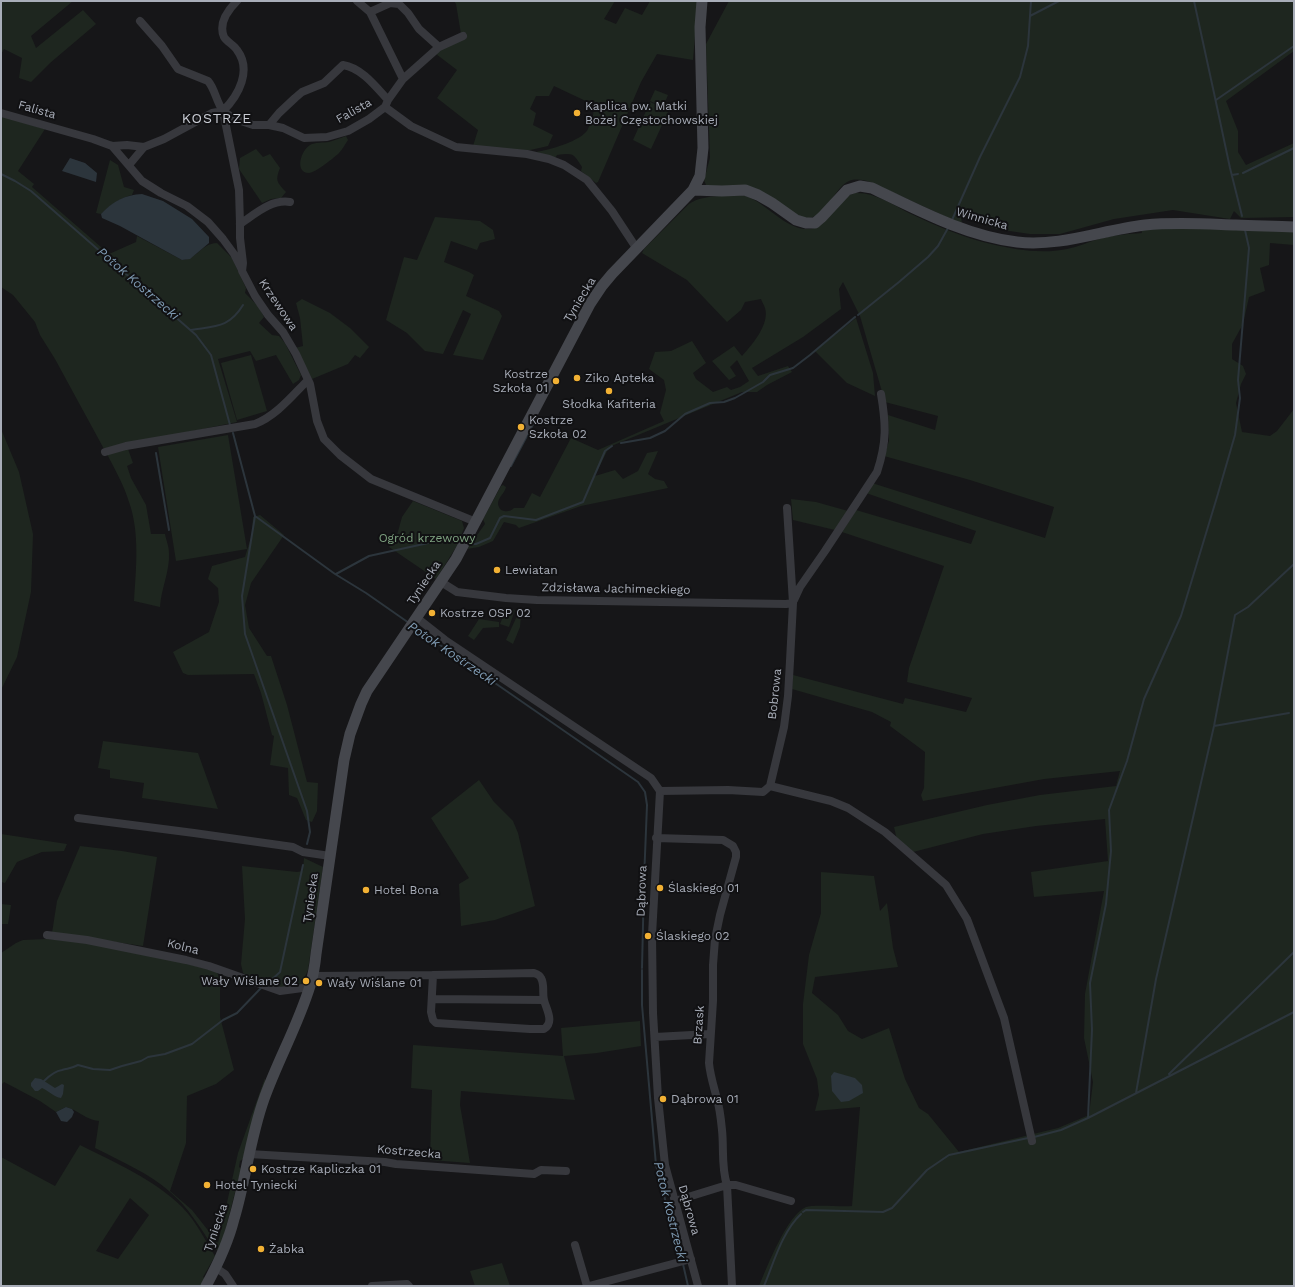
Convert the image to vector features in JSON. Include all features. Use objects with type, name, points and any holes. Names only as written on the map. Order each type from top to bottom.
[{"type":"street","points":[[140,21],[162,46],[178,69],[208,81],[218,104],[223,110],[232,101],[240,89],[243,74],[242,58],[236,48],[224,37],[222,29],[226,14],[237,1]]},
{"type":"street","points":[[357,1],[370,12],[403,79]]},
{"type":"street","name":"Tyniecka","points":[[206,1286],[224,1250],[235,1218],[255,1126],[264,1098],[296,1026],[311,981],[344,760],[355,718],[367,691],[456,559],[590,304],[602,286],[636,248],[693,190],[700,176],[703,148],[700,27],[702,1]]},
{"type":"street","points":[[370,12],[390,3],[399,4],[408,13],[419,29],[439,47]]},
{"type":"street","points":[[269,125],[295,98],[309,89],[324,83],[343,65],[349,66],[367,77],[387,104],[403,79],[439,47],[463,36]]},
{"type":"street","name":"Falista","points":[[1,113],[112,146],[144,146],[164,139],[212,113],[223,110],[235,119],[253,125],[269,125],[283,128],[304,138],[327,137],[348,131],[369,118],[387,104],[411,126],[456,147],[527,154],[564,164],[587,180],[612,211],[636,248]]},
{"type":"street","name":"Krzewowa","points":[[223,110],[239,190],[240,238],[243,263],[242,271],[255,296],[268,316],[282,332],[296,354],[308,380],[313,397],[317,421],[324,439],[340,455],[371,479],[476,522]]},
{"type":"street","points":[[112,146],[142,181],[161,193],[187,206],[208,222],[234,254],[242,271]]},
{"type":"street","points":[[130,166],[144,146]]},
{"type":"street","name":"Winnicka","points":[[693,190],[722,192],[745,190],[772,203],[796,220],[815,223],[846,190],[860,186],[872,188],[956,226],[986,236],[1016,242],[1042,244],[1072,240],[1145,225],[1200,223],[1294,227]]},
{"type":"street","points":[[240,224],[270,205],[279,202],[290,202]]},
{"type":"street","points":[[105,452],[126,446],[231,429],[264,421],[308,380]]},
{"type":"street","name":"Bobrowa","points":[[790,603],[877,472],[882,458],[885,431],[881,394]]},
{"type":"street","name":"Bobrowa","points":[[770,786],[784,727],[788,696],[790,603],[787,508]]},
{"type":"street","name":"Zdzisława Jachimeckiego","points":[[441,582],[457,592],[522,599],[790,603]]},
{"type":"street","points":[[413,624],[445,640],[651,778],[660,791],[728,790],[763,792],[770,786],[831,800],[848,808],[885,832],[946,885],[967,919],[1004,1018],[1032,1141]]},
{"type":"street","name":"Dąbrowa","points":[[660,791],[656,838],[652,935],[653,1013],[659,1105],[665,1165],[674,1201],[685,1261],[698,1286]]},
{"type":"street","points":[[78,818],[293,847],[303,852],[330,856]]},
{"type":"street","name":"Brzask","points":[[656,838],[723,840],[733,846],[736,852],[720,915],[716,939],[713,965],[713,1001],[709,1070],[718,1100],[721,1123],[724,1178],[727,1185],[732,1286]]},
{"type":"street","name":"Kolna","points":[[47,935],[87,940],[186,960],[209,966],[280,991],[311,981],[433,975],[534,973],[541,976],[543,981],[544,1000],[550,1019],[549,1024],[544,1029],[436,1023],[432,1016],[433,999]]},
{"type":"street","points":[[433,975],[433,999],[544,1000]]},
{"type":"street","points":[[655,1037],[710,1034]]},
{"type":"street","name":"Kostrzecka","points":[[249,1154],[385,1162],[534,1174],[541,1170],[566,1171]]},
{"type":"street","points":[[674,1201],[727,1185],[736,1185],[791,1201]]},
{"type":"street","points":[[575,1245],[588,1286],[685,1261]]},
{"type":"street","points":[[216,1268],[225,1274],[233,1286]]},
{"type":"street","points":[[372,1286],[407,1284],[409,1286]]},
{"type":"green space","points":[[1,1],[73,1],[31,36],[36,48],[83,10],[96,24],[50,63],[31,82],[19,78],[22,58],[4,49],[1,54]]},
{"type":"green space","points":[[454,1],[615,1],[604,19],[616,24],[625,8],[642,15],[650,1],[698,1],[693,60],[657,54],[641,82],[598,182],[596,183],[581,171],[582,167],[577,159],[572,155],[557,155],[555,158],[536,152],[562,145],[582,136],[586,132],[593,115],[593,108],[590,103],[554,86],[549,96],[536,96],[530,109],[536,113],[533,125],[553,135],[548,146],[526,151],[473,146],[478,130],[437,98],[457,70],[436,54],[440,50],[462,40],[456,4]]},
{"type":"green space","points":[[729,1],[1294,1],[1294,51],[1226,101],[1238,131],[1238,152],[1246,165],[1294,143],[1294,217],[1241,218],[1234,211],[1230,219],[1173,210],[1114,219],[1060,234],[1030,234],[996,229],[961,216],[962,224],[870,182],[857,179],[849,181],[839,189],[821,212],[809,218],[791,212],[775,200],[762,193],[717,188],[706,185],[704,180],[710,158],[706,44]]},
{"type":"green space","points":[[655,90],[668,95],[663,107],[650,101]]},
{"type":"green space","points":[[650,102],[669,110],[651,149],[633,140]]},
{"type":"green space","points":[[1,116],[45,129],[18,171],[34,184],[32,187],[109,254],[136,242],[137,236],[182,260],[192,257],[211,244],[217,243],[232,258],[246,288],[245,293],[259,307],[264,317],[259,323],[272,335],[279,336],[285,343],[301,375],[299,380],[293,384],[276,355],[256,361],[250,351],[218,359],[237,422],[104,449],[55,359],[40,335],[35,322],[13,295],[1,287]]},
{"type":"green space","points":[[346,136],[348,140],[339,153],[320,168],[309,173],[304,172],[300,165],[300,161],[304,151],[310,145],[329,142]]},
{"type":"green space","points":[[256,149],[263,157],[270,154],[280,168],[277,179],[286,192],[281,198],[271,199],[262,203],[239,169],[240,158]]},
{"type":"green space","points":[[110,160],[118,165],[124,187],[134,190],[132,195],[115,202],[101,214],[96,213]]},
{"type":"green space","points":[[855,193],[862,193],[877,197],[931,223],[971,238],[1000,246],[1029,251],[1067,249],[1104,238],[1142,233],[1141,230],[1174,227],[1294,231],[1294,245],[1270,243],[1269,265],[1260,268],[1265,291],[1249,297],[1243,324],[1232,344],[1232,359],[1243,366],[1246,374],[1241,384],[1236,403],[1242,432],[1270,436],[1277,431],[1294,409],[1294,1286],[759,1286],[778,1242],[799,1212],[810,1206],[852,1206],[860,1107],[815,1111],[819,1095],[817,1079],[803,1044],[803,1004],[809,955],[821,913],[821,872],[874,876],[880,911],[887,903],[893,948],[898,967],[815,977],[812,993],[838,1015],[848,1031],[862,1039],[889,1028],[905,1079],[919,1108],[928,1114],[959,1152],[1058,1128],[1089,1115],[1093,1082],[1084,1038],[1085,994],[1104,891],[1034,897],[1031,872],[1108,861],[1105,819],[1036,826],[983,834],[913,852],[897,840],[894,827],[987,805],[1040,795],[1116,786],[1120,771],[1044,779],[923,801],[921,795],[924,788],[925,752],[890,726],[891,722],[872,712],[792,689],[793,675],[903,704],[905,698],[966,712],[972,698],[907,682],[909,668],[944,566],[842,532],[856,510],[971,544],[976,531],[866,493],[872,483],[1045,538],[1054,507],[970,480],[884,456],[889,441],[888,415],[935,430],[938,416],[885,402],[860,316],[843,282],[839,289],[841,309],[803,337],[752,368],[758,376],[788,366],[792,372],[757,392],[742,392],[609,447],[595,476],[615,470],[623,479],[638,471],[647,453],[658,451],[648,474],[655,479],[664,481],[668,488],[581,506],[519,528],[516,525],[504,522],[493,541],[479,547],[467,549],[485,524],[483,519],[501,486],[503,485],[506,487],[498,503],[501,510],[508,511],[514,508],[524,508],[532,493],[540,497],[571,438],[598,450],[664,421],[660,413],[666,390],[664,380],[649,369],[655,352],[671,351],[692,341],[706,363],[693,373],[696,379],[713,392],[727,387],[731,390],[740,387],[749,381],[737,360],[730,367],[736,376],[729,380],[712,361],[734,346],[742,356],[751,346],[765,321],[765,308],[761,299],[745,302],[741,310],[727,322],[687,280],[642,253],[644,249],[689,204],[699,199],[710,197],[732,195],[746,196],[754,199],[784,221],[800,228],[808,229],[820,226],[843,198]]},
{"type":"green space","points":[[435,217],[480,221],[493,230],[495,239],[480,243],[477,250],[451,241],[444,262],[474,275],[466,296],[499,311],[502,316],[483,360],[453,355],[471,314],[463,310],[443,354],[425,351],[407,333],[386,320],[404,257],[417,260]]},
{"type":"green space","points":[[302,299],[330,313],[350,328],[369,347],[360,358],[355,355],[348,364],[312,379],[295,348],[303,346],[300,318],[296,303]]},
{"type":"green space","points":[[856,318],[873,373],[875,396],[847,383],[815,351]]},
{"type":"green space","points":[[251,355],[267,411],[237,420],[221,363]]},
{"type":"green space","points":[[1,429],[19,472],[33,534],[31,592],[17,657],[1,690]]},
{"type":"green space","points":[[228,435],[247,549],[176,561],[158,447]]},
{"type":"green space","points":[[128,449],[133,463],[127,466],[131,478],[146,505],[151,534],[165,534],[169,548],[169,560],[160,607],[134,601],[136,576],[135,526],[127,496],[107,454]]},
{"type":"green space","points":[[791,499],[816,502],[848,511],[835,530],[793,520]]},
{"type":"green space","name":"Ogród krzewowy","points":[[413,501],[462,521],[464,528],[458,544],[436,579],[389,547],[397,535],[402,517]]},
{"type":"green space","points":[[260,515],[284,535],[251,583],[245,605],[249,628],[267,656],[271,656],[287,705],[307,782],[318,783],[317,811],[312,822],[306,820],[297,798],[289,795],[288,768],[270,765],[274,736],[272,735],[261,693],[254,674],[188,675],[183,673],[173,652],[209,632],[219,602],[218,588],[208,579],[212,566],[245,557],[252,534],[253,517]]},
{"type":"green space","points":[[507,607],[515,610],[509,627],[500,624]]},
{"type":"green space","points":[[521,615],[520,627],[513,644],[506,640],[517,616]]},
{"type":"green space","points":[[479,619],[499,622],[499,627],[483,628],[474,640],[468,636]]},
{"type":"green space","points":[[103,741],[198,753],[218,809],[142,798],[144,783],[110,778],[110,770],[98,768]]},
{"type":"green space","points":[[479,780],[494,802],[513,821],[518,833],[535,906],[495,920],[461,926],[459,884],[469,878],[431,818]]},
{"type":"green space","points":[[1,834],[67,844],[64,851],[42,852],[17,862],[5,883],[1,882]]},
{"type":"green space","points":[[80,846],[157,857],[143,946],[52,933],[57,901]]},
{"type":"green space","points":[[304,858],[323,867],[308,970],[301,985],[284,988],[275,987],[248,977],[243,973],[241,964],[245,919],[242,866],[297,872],[303,871]]},
{"type":"green space","points":[[1,904],[11,905],[8,924],[1,924]]},
{"type":"green space","points":[[48,939],[89,943],[172,960],[216,971],[220,978],[220,1017],[234,1070],[216,1084],[187,1096],[186,1143],[170,1191],[192,1210],[218,1243],[238,1153],[265,1078],[265,1084],[243,1159],[240,1161],[239,1167],[241,1169],[220,1251],[214,1249],[188,1211],[169,1191],[144,1173],[95,1148],[99,1121],[90,1119],[66,1107],[56,1112],[40,1101],[4,1082],[1,1085],[1,953],[23,940]]},
{"type":"green space","points":[[640,1021],[641,1046],[597,1053],[564,1056],[575,1100],[461,1091],[460,1105],[470,1163],[430,1160],[432,1090],[411,1088],[413,1045],[563,1056],[561,1028]]},
{"type":"green space","points":[[80,1145],[134,1172],[159,1188],[187,1212],[215,1256],[203,1277],[205,1279],[201,1286],[1,1286],[1,1157],[55,1186]],"holes":[[[130,1198],[149,1215],[118,1259],[96,1251]]]},
{"type":"green space","points":[[502,1263],[510,1286],[475,1286],[470,1271]]},
{"type":"shaded area","points":[[70,158],[85,163],[97,173],[96,182],[62,171]]},
{"type":"shaded area","points":[[142,194],[163,201],[192,219],[209,237],[209,243],[190,259],[182,260],[120,226],[102,218],[101,214],[115,202],[125,197]]},
{"type":"shaded area","points":[[834,1072],[855,1078],[862,1085],[863,1093],[849,1101],[841,1102],[832,1091],[831,1076]]},
{"type":"shaded area","points":[[35,1078],[41,1079],[55,1088],[62,1084],[64,1085],[61,1098],[42,1088],[35,1091],[31,1086],[31,1083]]},
{"type":"shaded area","points":[[66,1107],[72,1109],[74,1112],[72,1117],[67,1122],[61,1121],[56,1112]]},
{"type":"waterway","points":[[952,220],[980,157],[1020,77],[1028,46],[1031,1]]},
{"type":"waterway","points":[[1030,16],[1059,1]]},
{"type":"waterway","points":[[1194,1],[1214,93]]},
{"type":"waterway","points":[[1216,100],[1294,46]]},
{"type":"waterway","points":[[1214,93],[1242,216]]},
{"type":"waterway","points":[[1243,173],[1294,148]]},
{"type":"waterway","name":"Potok Kostrzecki","points":[[1,174],[31,191],[196,335],[211,355],[230,425]]},
{"type":"waterway","points":[[1232,175],[1238,174]]},
{"type":"waterway","points":[[858,315],[928,257],[938,246],[948,228]]},
{"type":"waterway","points":[[1088,1118],[1092,1030],[1090,983],[1106,904],[1111,851],[1109,810],[1127,761],[1144,699],[1181,616],[1235,435],[1240,398],[1238,380],[1249,248],[1245,230]]},
{"type":"waterway","points":[[191,330],[221,325],[238,313],[243,305]]},
{"type":"waterway","points":[[621,443],[650,438],[665,431],[685,414],[710,403],[724,402],[735,398],[763,382],[770,375],[793,368],[855,317]]},
{"type":"waterway","points":[[511,466],[537,417]]},
{"type":"waterway","name":"Potok Kostrzecki","points":[[233,433],[255,516],[335,574],[366,593],[409,623]]},
{"type":"waterway","points":[[471,544],[476,544],[490,538],[500,518],[504,516],[536,520],[583,502],[605,451],[612,446]]},
{"type":"waterway","points":[[156,453],[169,530]]},
{"type":"waterway","points":[[255,516],[242,596],[245,634],[307,811],[310,832],[307,844]]},
{"type":"waterway","points":[[336,574],[369,556],[451,538],[460,540]]},
{"type":"waterway","points":[[1136,1093],[1156,979],[1214,726],[1235,615],[1248,607],[1294,564]]},
{"type":"waterway","name":"Potok Kostrzecki","points":[[414,627],[638,782],[645,792],[647,805],[644,880]]},
{"type":"waterway","points":[[1214,726],[1289,713]]},
{"type":"waterway","points":[[268,983],[280,972],[303,865]]},
{"type":"waterway","name":"Potok Kostrzecki","points":[[642,968],[644,882]]},
{"type":"waterway","points":[[1169,1074],[1294,952]]},
{"type":"waterway","name":"Potok Kostrzecki","points":[[642,970],[642,1005],[656,1165],[681,1260]]},
{"type":"waterway","points":[[44,1081],[57,1071],[72,1068],[78,1065],[93,1069],[110,1070],[141,1061],[148,1057],[165,1054],[192,1044],[223,1020],[237,1013],[261,988]]},
{"type":"waterway","points":[[1034,1137],[1061,1130],[1088,1118],[1294,1012]]},
{"type":"waterway","points":[[803,1212],[806,1210],[883,1212],[892,1208],[927,1170],[949,1155],[1028,1138]]},
{"type":"waterway","points":[[764,1286],[784,1238],[794,1221],[801,1214]]},
{"type":"waterway","name":"Potok Kostrzecki","points":[[683,1264],[688,1286]]},
{"type":"place","name":"Kaplica pw. Matki Bożej Częstochowskiej","points":[[577,113]]},
{"type":"place","name":"Ziko Apteka","points":[[577,378]]},
{"type":"place","name":"Kostrze Szkoła 01","points":[[556,381]]},
{"type":"place","name":"Słodka Kafiteria","points":[[609,391]]},
{"type":"place","name":"Kostrze Szkoła 02","points":[[521,427]]},
{"type":"place","name":"Lewiatan","points":[[497,570]]},
{"type":"place","name":"Kostrze OSP 02","points":[[432,613]]},
{"type":"place","name":"Ślaskiego 01","points":[[660,888]]},
{"type":"place","name":"Hotel Bona","points":[[366,890]]},
{"type":"place","name":"Ślaskiego 02","points":[[648,936]]},
{"type":"place","name":"Wały Wiślane 02","points":[[306,981]]},
{"type":"place","name":"Wały Wiślane 01","points":[[319,983]]},
{"type":"place","name":"Dąbrowa 01","points":[[663,1099]]},
{"type":"place","name":"Kostrze Kapliczka 01","points":[[253,1169]]},
{"type":"place","name":"Hotel Tyniecki","points":[[207,1185]]},
{"type":"place","name":"Żabka","points":[[261,1249]]},
{"type":"district","name":"KOSTRZE","points":[[217,119]]}]
